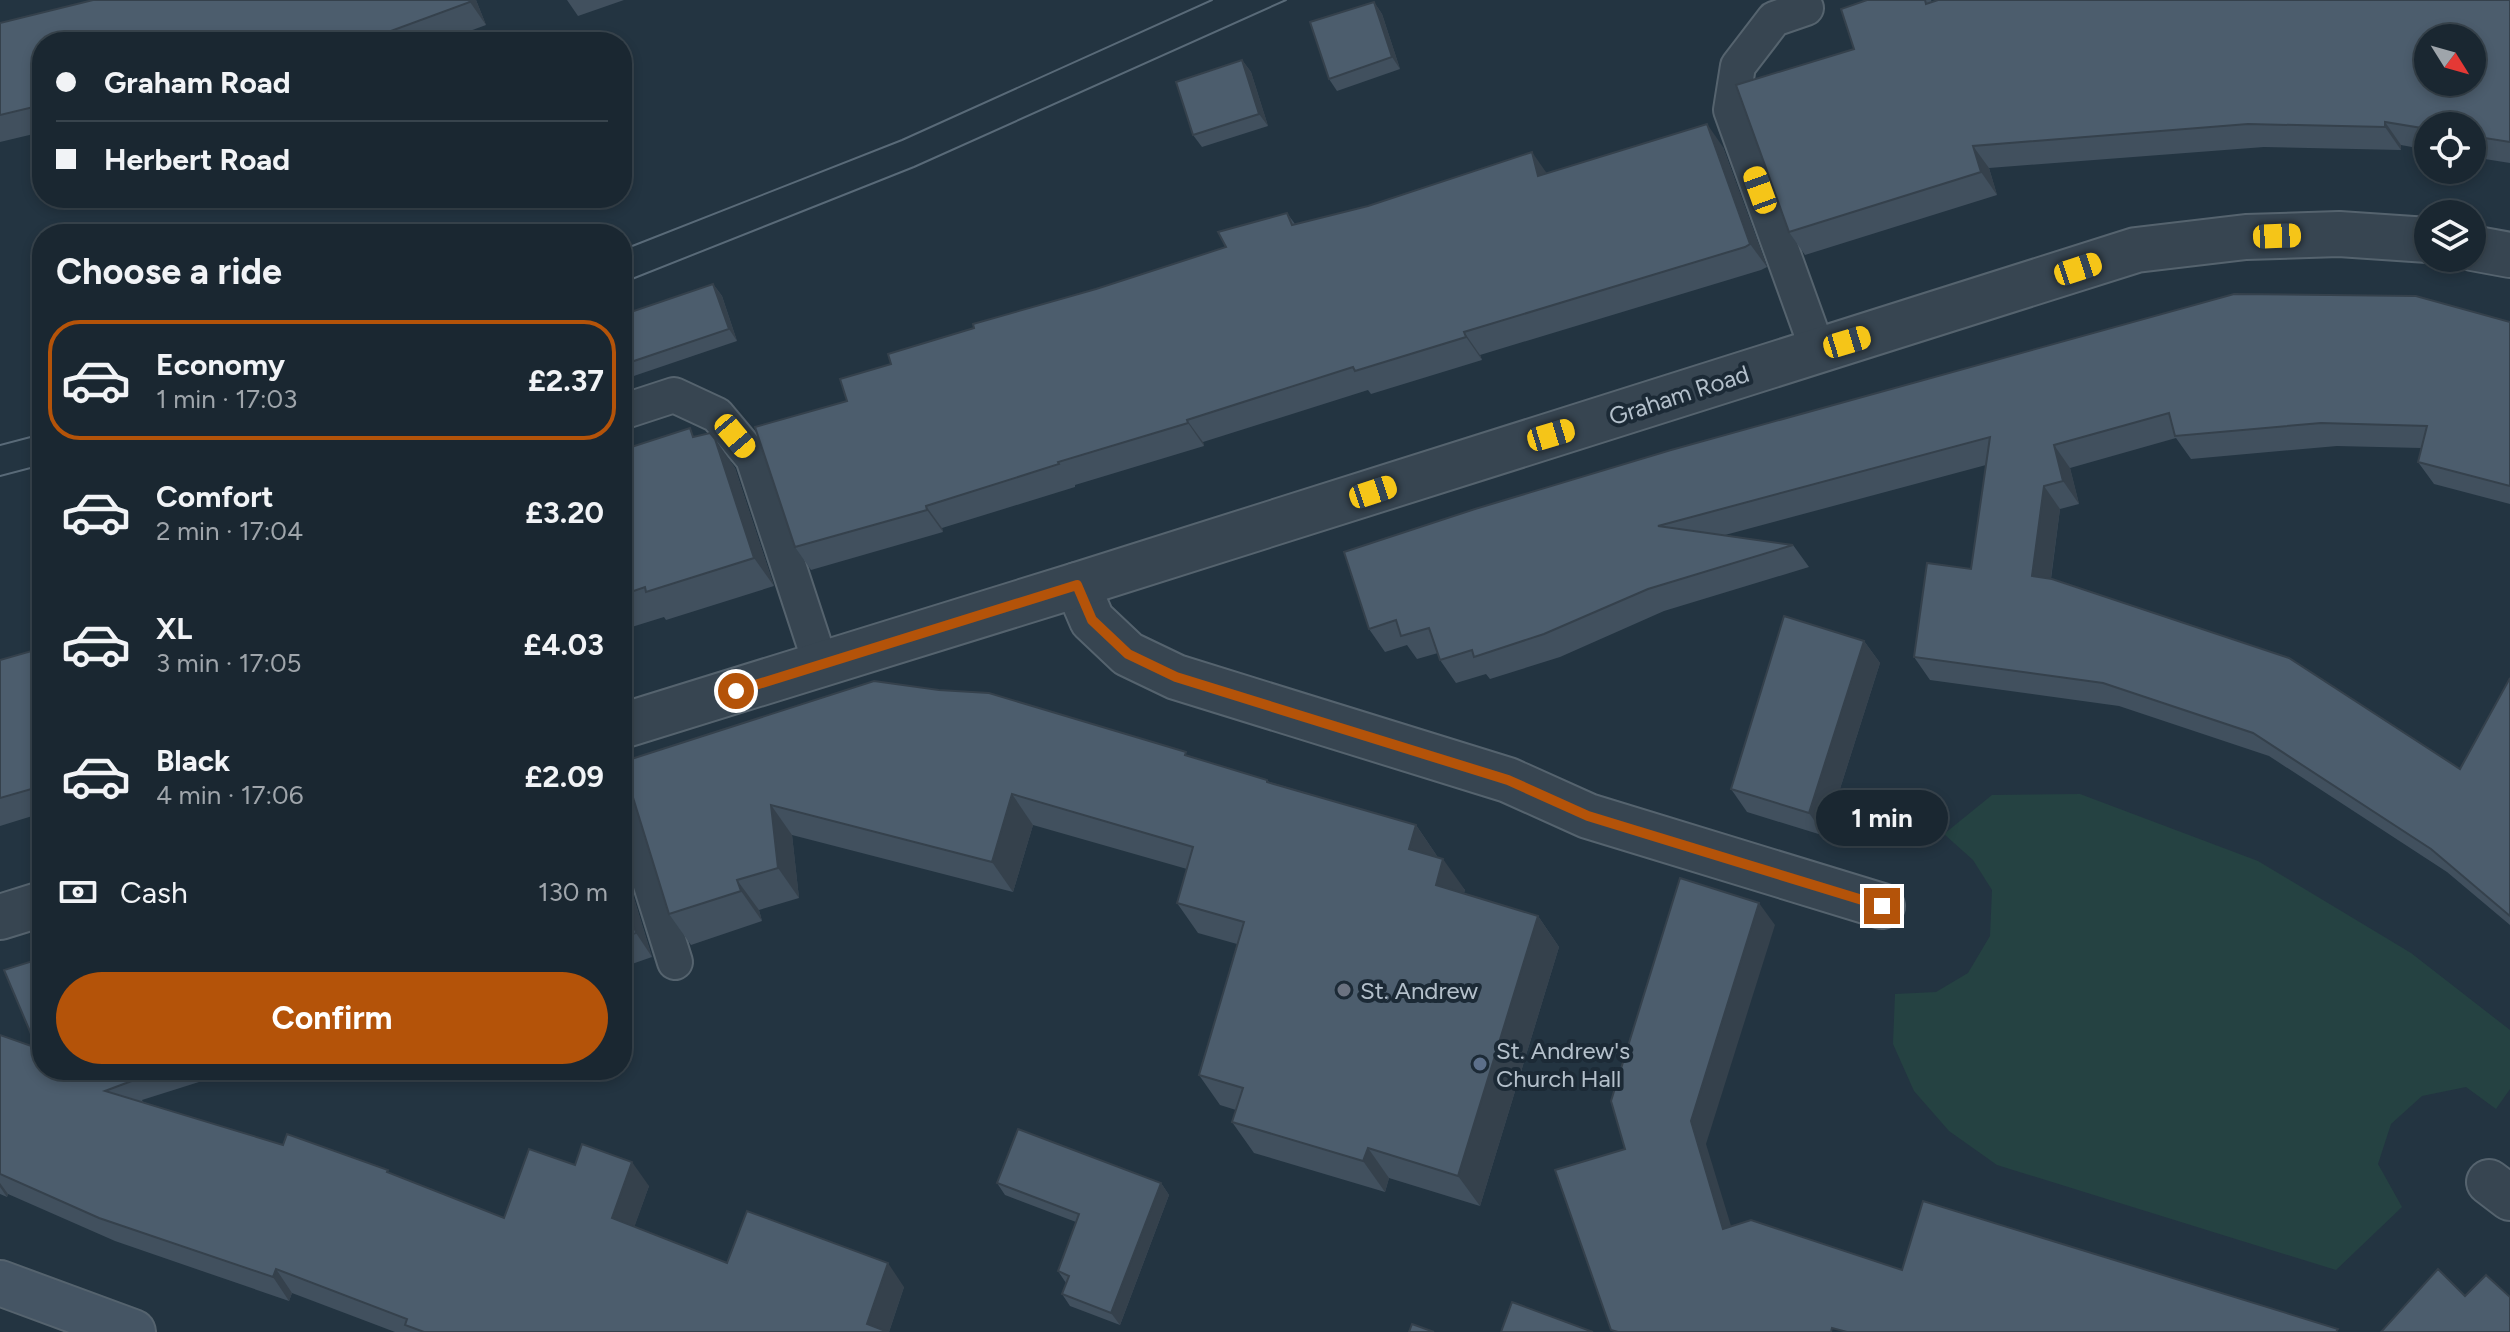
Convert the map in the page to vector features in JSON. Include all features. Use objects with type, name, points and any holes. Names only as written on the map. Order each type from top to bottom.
[{"type":"main road","points":[[0,1283],[133,1332]]},
{"type":"street","name":"Graham Road","points":[[632,723],[2136,250],[2246,237],[2339,234],[2414,239]]},
{"type":"street","points":[[2486,251],[2510,255]]},
{"type":"street","points":[[1077,585],[1092,620],[1128,654],[1176,677],[1508,780],[1588,816],[1882,906]]},
{"type":"street","points":[[0,917],[32,907]]},
{"type":"lane","points":[[1806,8],[1774,19],[1738,66],[1731,110],[1818,351]]},
{"type":"lane","points":[[632,409],[674,395],[717,415],[753,458],[821,665]]},
{"type":"lane","points":[[632,824],[675,962]]},
{"type":"green space","points":[[2080,794],[2258,861],[2411,953],[2510,1030],[2510,1089],[2496,1109],[2466,1087],[2422,1096],[2391,1124],[2378,1164],[2402,1207],[2336,1270],[1997,1165],[1949,1131],[1914,1091],[1893,1044],[1895,994],[1936,992],[1968,973],[1990,936],[1992,890],[1973,860],[1944,834],[1992,795]]},
{"type":"building","points":[[93,0],[470,2],[388,32],[32,32],[32,107],[0,115],[0,23]]},
{"type":"building","points":[[1867,0],[1925,0],[1926,4],[1938,0],[2510,0],[2510,142],[2486,138],[2486,112],[2414,112],[2414,127],[2385,122],[2385,127],[2248,124],[1973,146],[1981,172],[1789,232],[1736,85],[1854,49],[1841,9]]},
{"type":"building","points":[[1374,2],[1392,57],[1329,79],[1310,22]]},
{"type":"building","points":[[1242,60],[1259,114],[1193,135],[1176,82]]},
{"type":"building","points":[[1707,124],[1750,244],[1745,247],[1464,332],[1466,337],[1355,371],[1353,367],[1187,420],[1188,423],[926,506],[927,510],[795,547],[755,427],[847,401],[840,379],[891,364],[888,354],[974,328],[973,324],[1226,247],[1218,232],[1287,213],[1292,225],[1368,206],[1532,152],[1538,176]]},
{"type":"building","points":[[713,284],[729,329],[632,362],[632,312]]},
{"type":"building","points":[[2234,294],[2416,296],[2510,322],[2510,486],[2418,462],[2427,426],[2321,423],[2175,436],[2169,413],[2054,445],[2063,481],[2044,486],[2032,576],[2052,579],[2289,658],[2460,769],[2510,678],[2510,916],[2431,849],[2253,733],[2103,683],[1914,657],[1927,563],[1971,569],[1990,437],[1658,526],[1793,545],[1648,589],[1544,634],[1474,657],[1472,650],[1440,660],[1429,628],[1401,636],[1396,620],[1369,629],[1344,552],[1671,450]]},
{"type":"building","points":[[690,428],[693,437],[710,433],[715,439],[754,558],[646,592],[645,587],[632,592],[632,447]]},
{"type":"building","points":[[1784,616],[1864,641],[1809,813],[1731,789]]},
{"type":"building","points":[[32,651],[32,789],[0,798],[0,660]]},
{"type":"building","points":[[874,681],[989,693],[1186,752],[1185,755],[1267,782],[1416,825],[1409,849],[1443,859],[1436,885],[1538,916],[1458,1176],[1368,1148],[1363,1161],[1232,1122],[1243,1088],[1199,1075],[1244,922],[1177,903],[1193,847],[1012,794],[992,862],[771,805],[778,868],[737,880],[741,891],[669,914],[632,794],[632,759]]},
{"type":"building","points":[[1680,878],[1759,903],[1691,1121],[1723,1229],[1751,1220],[1902,1270],[1923,1201],[2338,1329],[2336,1332],[1847,1332],[1832,1328],[1831,1332],[1611,1330],[1555,1170],[1625,1149],[1611,1101]]},
{"type":"building","points":[[32,961],[32,1036],[4,970]]},
{"type":"building","points":[[0,1035],[32,1046],[32,1080],[123,1080],[129,1082],[105,1091],[283,1145],[287,1134],[388,1170],[504,1218],[529,1149],[575,1165],[582,1144],[632,1162],[612,1218],[727,1263],[747,1211],[888,1263],[867,1324],[888,1332],[424,1332],[405,1325],[407,1319],[276,1269],[273,1277],[99,1218],[0,1174]]},
{"type":"building","points":[[1018,1129],[1161,1183],[1111,1313],[1062,1294],[1069,1276],[1058,1271],[1079,1214],[997,1183]]},
{"type":"building","points":[[2438,1269],[2465,1296],[2486,1275],[2510,1297],[2510,1332],[2381,1332]]},
{"type":"building","points":[[1512,1302],[1593,1332],[1501,1332]]},
{"type":"building","points":[[1412,1324],[1434,1332],[1409,1332]]},
{"type":"tram line","points":[[632,246],[902,140],[1212,0]]},
{"type":"tram line","points":[[632,279],[914,167],[1286,0]]},
{"type":"tram line","points":[[0,445],[32,437]]},
{"type":"tram line","points":[[0,476],[32,468]]},
{"type":"place","name":"St. Andrew","points":[[1344,990]]},
{"type":"place","name":"St. Andrew's Church Hall","points":[[1480,1064]]},
{"type":"route","points":[[736,691],[1077,585],[1092,620],[1128,654],[1176,677],[1508,780],[1588,816],[1882,906]]}]
